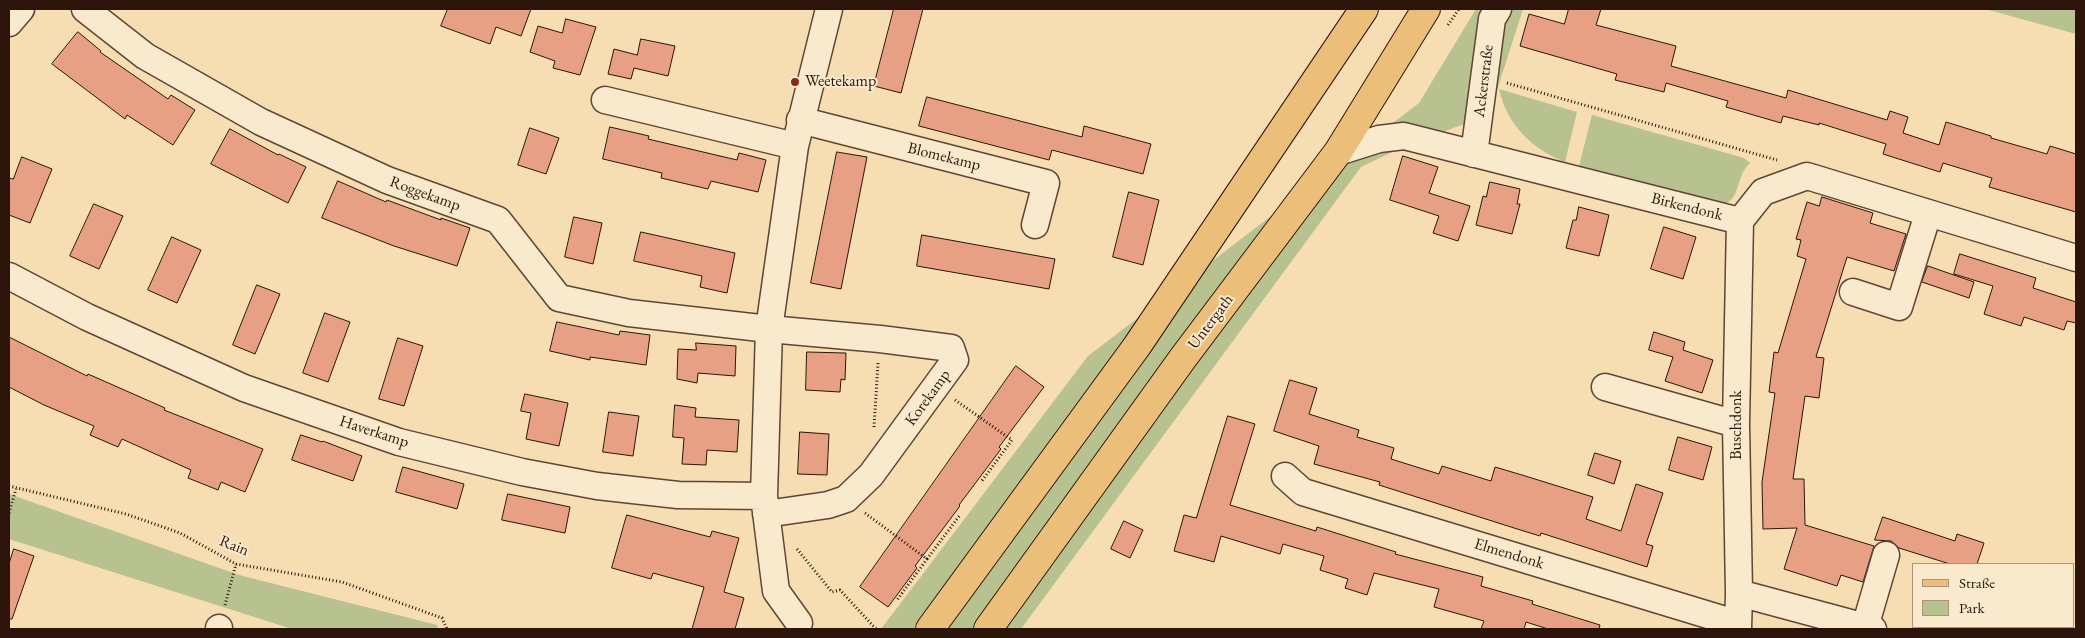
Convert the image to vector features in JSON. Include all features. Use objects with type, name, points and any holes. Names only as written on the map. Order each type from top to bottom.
[{"type":"main road","points":[[930,629],[1137,346],[1364,9]]},
{"type":"main road","name":"Untergath","points":[[988,629],[1184,358],[1338,152],[1426,9]]},
{"type":"street","points":[[9,23],[21,9]]},
{"type":"street","name":"Roggekamp","points":[[85,9],[145,56],[261,122],[387,180],[498,220],[559,298],[629,313],[769,329]]},
{"type":"street","points":[[799,623],[776,591],[765,505],[769,329],[795,146],[829,9]]},
{"type":"street","name":"Ackerstraße","points":[[1474,154],[1492,19],[1498,9]]},
{"type":"street","points":[[605,100],[795,146]]},
{"type":"street","name":"Blomekamp","points":[[800,120],[1046,184],[1035,225]]},
{"type":"street","name":"Birkendonk","points":[[1338,152],[1379,139],[1404,136],[1740,221],[1763,192],[1807,176]]},
{"type":"street","points":[[1807,176],[2076,258]]},
{"type":"street","points":[[1853,292],[1899,307],[1928,214]]},
{"type":"street","name":"Buschdonk","points":[[1738,627],[1740,593],[1736,424],[1740,221]]},
{"type":"street","name":"Haverkamp","points":[[9,276],[87,317],[244,388],[399,442],[522,472],[597,486],[765,505]]},
{"type":"street","name":"Korekamp","points":[[765,505],[828,506],[846,499],[871,475],[955,360],[951,348],[880,338],[769,329]]},
{"type":"street","points":[[1605,387],[1736,424]]},
{"type":"street","name":"Elmendonk","points":[[1285,476],[1303,492],[1738,627]]},
{"type":"street","points":[[1740,593],[1872,628],[1892,557]]},
{"type":"path","points":[[1484,76],[1773,159],[1807,176]]},
{"type":"path","points":[[874,436],[880,338]]},
{"type":"path","points":[[936,386],[1012,440],[981,482]]},
{"type":"path","name":"Rain","points":[[9,486],[126,514],[180,533],[236,564],[342,582],[442,618],[447,629]]},
{"type":"path","points":[[9,513],[16,488]]},
{"type":"path","points":[[846,499],[927,559]]},
{"type":"path","points":[[897,600],[960,515]]},
{"type":"path","points":[[795,548],[832,592],[840,590],[876,629]]},
{"type":"path","points":[[219,628],[236,564]]},
{"type":"green space","points":[[1476,9],[1523,9],[1489,115],[1407,145],[1361,167],[1021,629],[881,629],[1088,356],[1419,103]]},
{"type":"green space","points":[[1985,9],[2076,9],[2076,34]]},
{"type":"green space","points":[[1499,89],[1577,112],[1565,162],[1542,150],[1523,134],[1508,114]]},
{"type":"green space","points":[[1592,115],[1744,158],[1750,163],[1745,169],[1734,196],[1725,203],[1717,204],[1579,166]]},
{"type":"green space","points":[[9,494],[239,575],[437,625],[438,629],[292,629],[9,539]]},
{"type":"building","points":[[448,9],[531,9],[521,36],[496,27],[490,44],[441,26]]},
{"type":"building","points":[[894,9],[923,9],[901,93],[874,86]]},
{"type":"building","points":[[1569,9],[1601,9],[1596,25],[1676,46],[1671,66],[1786,98],[1788,90],[1887,120],[1890,111],[1908,117],[1903,133],[1939,145],[1946,122],[1991,136],[1991,138],[2047,154],[2050,146],[2076,154],[2076,212],[1989,187],[1992,178],[1943,163],[1940,172],[1883,154],[1886,144],[1819,123],[1819,125],[1783,116],[1781,123],[1726,107],[1728,101],[1666,83],[1664,92],[1615,80],[1617,74],[1520,46],[1529,14],[1564,24]]},
{"type":"building","points":[[566,19],[596,27],[580,75],[553,68],[555,61],[530,52],[538,26],[562,33]]},
{"type":"building","points":[[78,32],[100,52],[168,99],[171,95],[195,110],[173,145],[127,115],[125,119],[52,64]]},
{"type":"building","points":[[641,39],[675,46],[668,76],[634,68],[631,79],[608,74],[614,49],[637,55]]},
{"type":"building","points":[[927,97],[1082,137],[1084,126],[1151,144],[1143,174],[1052,150],[1049,160],[919,126]]},
{"type":"building","points":[[610,127],[649,136],[648,139],[737,160],[739,153],[766,160],[758,192],[711,181],[708,189],[661,178],[662,173],[603,159]]},
{"type":"building","points":[[530,128],[559,138],[546,174],[518,165]]},
{"type":"building","points":[[230,129],[278,155],[306,167],[288,203],[211,164]]},
{"type":"building","points":[[837,152],[867,157],[841,289],[811,283]]},
{"type":"building","points":[[1403,156],[1438,167],[1429,193],[1470,206],[1458,241],[1433,233],[1439,216],[1390,200]]},
{"type":"building","points":[[22,157],[52,169],[30,223],[9,215],[9,178],[13,179]]},
{"type":"building","points":[[338,181],[386,202],[387,200],[441,220],[441,218],[470,228],[457,266],[394,246],[322,218]]},
{"type":"building","points":[[1490,182],[1520,189],[1517,204],[1520,204],[1512,234],[1476,225],[1483,196],[1486,197]]},
{"type":"building","points":[[1129,192],[1159,200],[1143,265],[1113,257]]},
{"type":"building","points":[[1822,197],[1873,213],[1870,223],[1906,234],[1894,271],[1847,257],[1816,357],[1824,358],[1819,398],[1805,396],[1793,479],[1804,479],[1805,525],[1874,546],[1863,582],[1841,575],[1837,586],[1784,569],[1797,528],[1763,529],[1762,482],[1775,393],[1769,392],[1774,352],[1778,353],[1806,259],[1797,256],[1801,240],[1796,239],[1807,202],[1819,206]]},
{"type":"building","points":[[94,204],[123,216],[99,269],[70,256]]},
{"type":"building","points":[[1579,207],[1609,215],[1599,256],[1566,248],[1573,220],[1576,220]]},
{"type":"building","points":[[574,217],[602,223],[593,264],[565,257]]},
{"type":"building","points":[[1664,227],[1696,237],[1683,279],[1651,269]]},
{"type":"building","points":[[641,232],[735,253],[727,293],[700,287],[702,276],[634,261]]},
{"type":"building","points":[[922,235],[1055,259],[1049,289],[917,266]]},
{"type":"building","points":[[172,237],[201,250],[177,303],[148,290]]},
{"type":"building","points":[[1960,254],[2036,278],[2033,288],[2076,302],[2076,323],[2067,321],[2064,330],[2024,317],[2021,326],[1984,314],[1993,286],[1954,274]]},
{"type":"building","points":[[1928,266],[1974,282],[1969,298],[1922,282]]},
{"type":"building","points":[[257,285],[280,294],[255,354],[233,345]]},
{"type":"building","points":[[325,313],[350,322],[328,382],[303,373]]},
{"type":"building","points":[[557,322],[619,335],[620,331],[650,335],[646,365],[590,357],[590,360],[550,351]]},
{"type":"building","points":[[1654,332],[1685,342],[1683,350],[1713,360],[1702,393],[1665,381],[1673,357],[1649,350]]},
{"type":"building","points":[[9,337],[87,376],[88,374],[165,408],[164,410],[263,449],[245,492],[221,482],[218,490],[188,478],[191,470],[122,439],[118,447],[90,435],[94,426],[44,405],[9,387]]},
{"type":"building","points":[[398,338],[423,346],[404,406],[379,399]]},
{"type":"building","points":[[696,343],[736,346],[735,376],[698,373],[697,383],[677,379],[678,349],[696,350]]},
{"type":"building","points":[[807,352],[846,353],[845,380],[841,379],[840,392],[806,390]]},
{"type":"building","points":[[1016,366],[1044,387],[999,447],[1001,449],[915,566],[917,568],[888,607],[860,587]]},
{"type":"building","points":[[1290,380],[1317,388],[1309,414],[1359,430],[1357,437],[1394,448],[1391,459],[1439,474],[1442,466],[1491,481],[1495,467],[1593,497],[1586,519],[1621,531],[1636,484],[1663,493],[1646,544],[1653,546],[1647,567],[1541,533],[1540,536],[1514,528],[1379,485],[1380,482],[1314,464],[1319,446],[1274,431]]},
{"type":"building","points":[[525,394],[568,403],[559,446],[526,439],[531,413],[521,411]]},
{"type":"building","points":[[675,405],[696,408],[695,417],[739,420],[737,452],[707,450],[706,465],[682,464],[684,438],[673,437]]},
{"type":"building","points":[[609,412],[639,416],[633,456],[603,452]]},
{"type":"building","points":[[1228,416],[1255,424],[1230,505],[1316,531],[1317,527],[1396,552],[1395,554],[1483,577],[1481,586],[1533,601],[1532,604],[1600,625],[1599,629],[1548,629],[1526,622],[1524,629],[1481,629],[1484,621],[1434,607],[1439,589],[1374,573],[1367,595],[1345,588],[1348,579],[1320,570],[1324,556],[1283,544],[1280,554],[1221,536],[1214,562],[1174,551],[1184,515],[1196,518]]},
{"type":"building","points":[[800,432],[829,434],[827,475],[798,474]]},
{"type":"building","points":[[301,435],[362,456],[353,481],[292,460]]},
{"type":"building","points":[[1678,437],[1712,447],[1703,480],[1669,470]]},
{"type":"building","points":[[1595,453],[1621,461],[1614,484],[1588,475]]},
{"type":"building","points":[[403,467],[464,484],[457,509],[396,492]]},
{"type":"building","points":[[508,494],[570,507],[565,533],[502,520]]},
{"type":"building","points":[[627,515],[710,537],[712,531],[739,538],[724,592],[744,598],[735,629],[692,629],[704,587],[653,573],[651,579],[612,568]]},
{"type":"building","points":[[1883,517],[1955,541],[1957,534],[1984,543],[1977,563],[1947,563],[1899,548],[1891,541],[1875,540]]},
{"type":"building","points":[[1124,521],[1143,530],[1130,558],[1111,549]]},
{"type":"building","points":[[14,549],[34,556],[12,619],[9,619],[9,564]]},
{"type":"place","name":"Weetekamp","points":[[795,82]]}]
